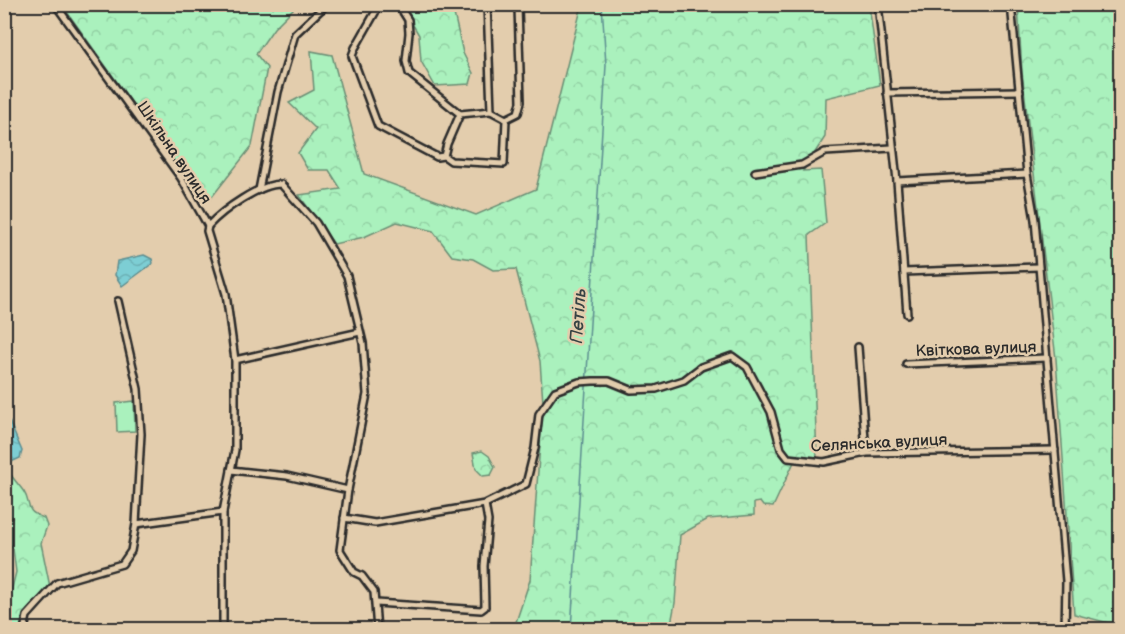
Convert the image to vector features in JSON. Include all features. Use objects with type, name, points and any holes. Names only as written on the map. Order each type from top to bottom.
[{"type":"street","name":"Шкільна вулиця","points":[[55,4],[181,178],[208,226],[207,231],[226,294],[235,360],[235,450],[223,512],[223,630]]},
{"type":"street","points":[[259,190],[278,92],[295,34],[327,4]]},
{"type":"street","points":[[380,4],[352,56],[378,126],[437,157],[444,156],[450,161],[504,164],[506,119]]},
{"type":"street","points":[[398,4],[408,20],[406,61],[409,74],[460,114],[491,111],[506,119]]},
{"type":"street","points":[[487,4],[491,111]]},
{"type":"street","points":[[506,119],[518,113],[521,102],[518,6],[537,4]]},
{"type":"street","points":[[907,314],[897,181],[878,5],[1012,5],[1028,174],[1035,220],[1066,581],[1065,627],[1045,625],[1023,630]]},
{"type":"street","points":[[887,93],[1020,91]]},
{"type":"street","points":[[444,156],[460,114]]},
{"type":"street","points":[[755,172],[802,165],[825,152],[892,148]]},
{"type":"street","points":[[897,181],[1028,174]]},
{"type":"street","points":[[208,226],[218,215],[259,190],[270,184],[281,184],[316,223],[347,276],[363,344],[367,394],[348,490],[340,550],[354,572],[362,576],[374,592],[377,630]]},
{"type":"street","points":[[904,272],[1038,267]]},
{"type":"street","points":[[24,630],[27,616],[57,583],[122,564],[131,551],[136,524],[141,434],[138,389],[118,301]]},
{"type":"street","points":[[235,360],[360,332]]},
{"type":"street","points":[[858,347],[866,453]]},
{"type":"street","name":"Селянська вулиця","points":[[485,504],[526,484],[535,448],[539,414],[555,392],[579,382],[593,381],[609,381],[631,390],[656,389],[684,380],[701,367],[732,356],[747,367],[771,412],[781,449],[788,458],[824,462],[866,453],[1054,450]]},
{"type":"street","name":"Квіткова вулиця","points":[[906,364],[1047,358]]},
{"type":"street","points":[[231,470],[287,476],[348,490]]},
{"type":"street","points":[[344,518],[375,523],[485,504],[488,521],[484,566],[485,607],[481,610],[376,603]]},
{"type":"street","points":[[136,524],[223,512]]},
{"type":"green space","points":[[62,5],[297,5],[274,28],[256,54],[267,68],[252,146],[211,198],[193,188]]},
{"type":"green space","points":[[401,5],[452,5],[463,53],[473,73],[470,84],[435,86],[421,61],[419,35]]},
{"type":"green space","points":[[582,5],[869,5],[880,85],[826,98],[825,137],[803,171],[821,170],[826,223],[809,235],[817,460],[795,460],[773,507],[763,506],[760,502],[754,503],[754,515],[708,519],[680,535],[675,603],[670,629],[516,629],[515,625],[530,580],[543,403],[540,361],[516,269],[493,270],[473,259],[452,256],[433,231],[397,222],[364,237],[334,244],[299,195],[341,189],[329,170],[308,170],[298,153],[316,129],[289,103],[314,90],[311,51],[332,55],[364,174],[476,215],[536,189]]},
{"type":"green space","points":[[1018,5],[1120,5],[1120,626],[1074,614],[1056,359],[1022,72]]},
{"type":"green space","points":[[134,401],[135,431],[117,432],[116,403]]},
{"type":"green space","points":[[482,451],[489,456],[495,467],[491,475],[483,476],[476,469],[473,453]]},
{"type":"green space","points":[[11,475],[24,492],[33,513],[44,518],[47,526],[41,543],[50,587],[27,610],[20,629],[5,630],[5,616],[16,572],[13,549],[4,535],[12,518],[5,509],[5,476]]},
{"type":"water","points":[[144,255],[152,259],[153,263],[122,286],[115,275],[117,261]]},
{"type":"water","points":[[5,420],[9,421],[22,451],[20,458],[7,464],[4,463]]},
{"type":"waterway","name":"Петіль","points":[[571,630],[606,65],[602,4]]}]
